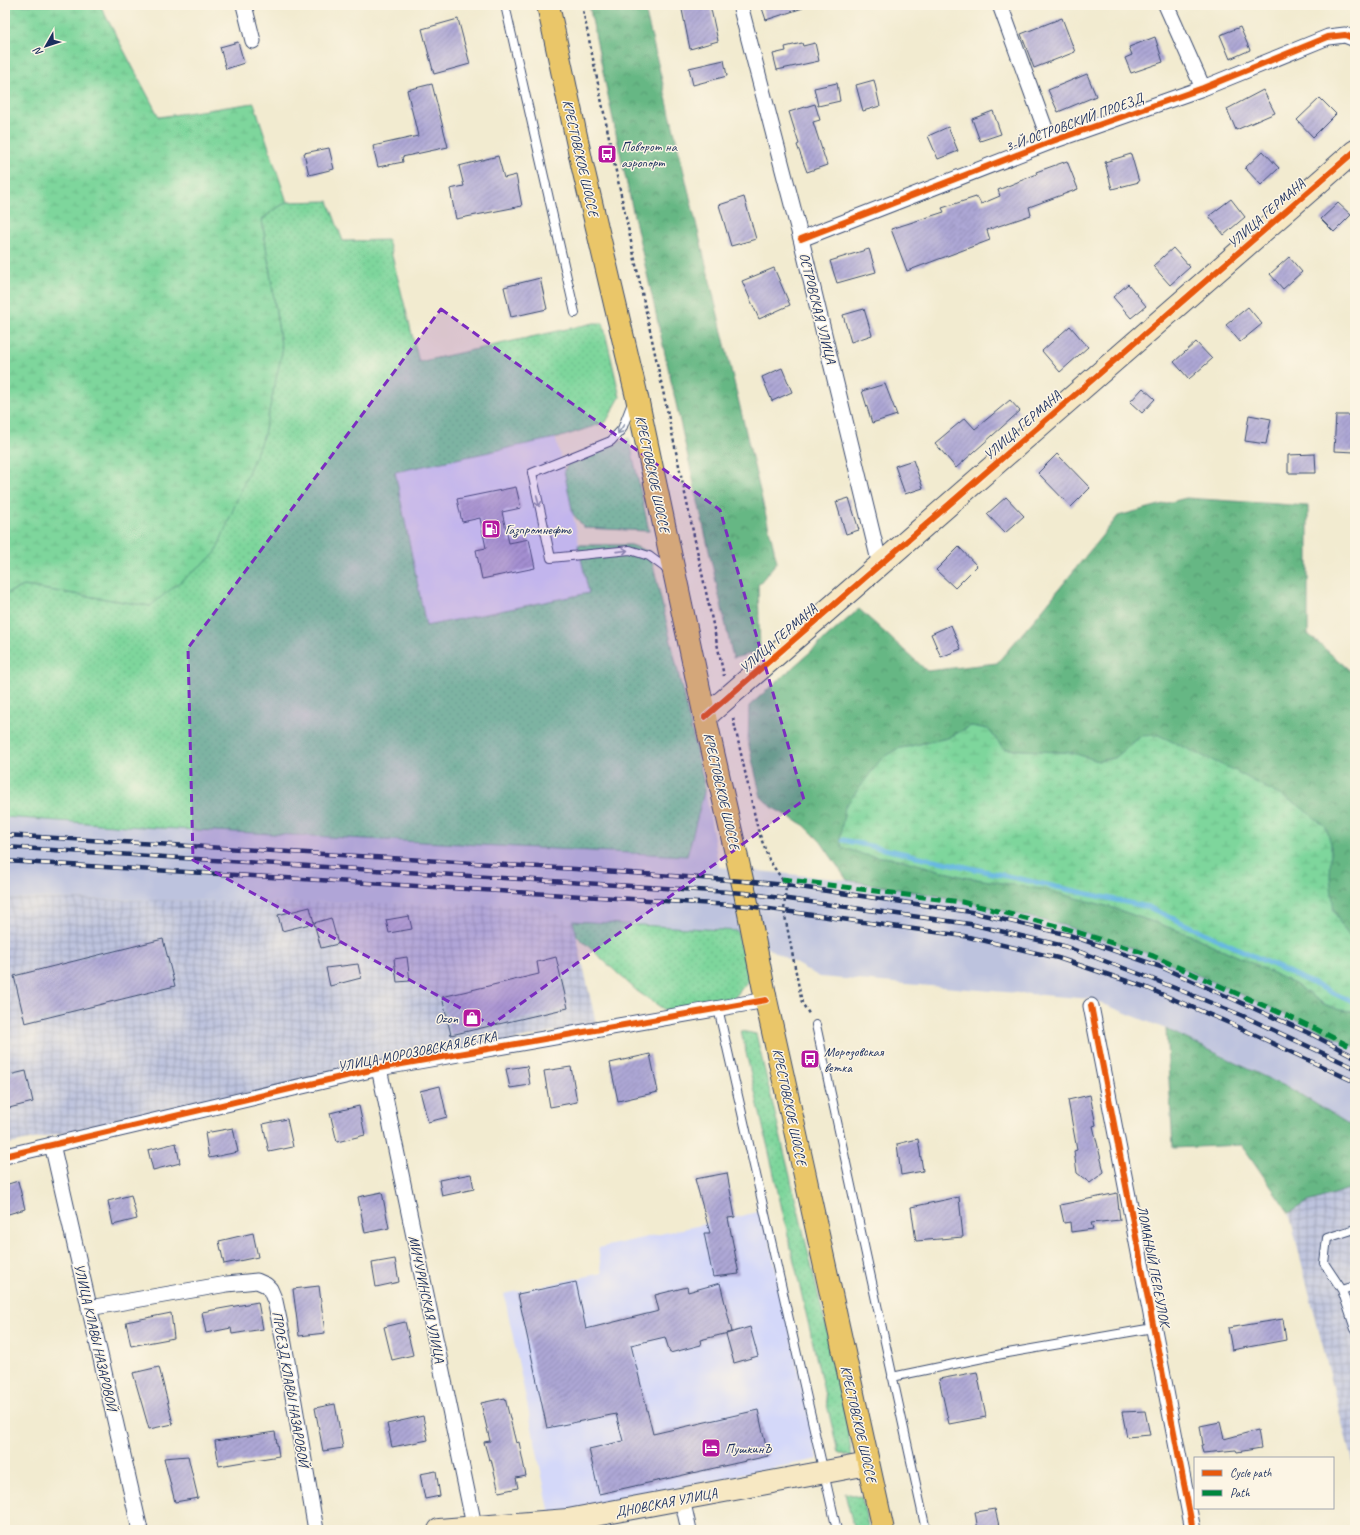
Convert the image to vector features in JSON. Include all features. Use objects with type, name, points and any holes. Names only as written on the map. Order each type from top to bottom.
[{"type":"main road","name":"КРЕСТОВСКОЕ ШОССЕ","points":[[548,5],[582,164],[636,393],[678,584],[705,717],[745,893],[766,1000],[883,1530]]},
{"type":"street","points":[[244,5],[253,41]]},
{"type":"street","name":"ОСТРОВСКАЯ УЛИЦА","points":[[740,5],[801,239],[880,565]]},
{"type":"street","points":[[1000,5],[1050,142]]},
{"type":"street","points":[[1166,5],[1203,88]]},
{"type":"street","name":"3-Й ОСТРОВСКИЙ ПРОЕЗД","points":[[801,239],[1050,142],[1203,88],[1328,37],[1345,35],[1355,39]]},
{"type":"street","name":"УЛИЦА ГЕРМАНА","points":[[705,717],[1355,152]]},
{"type":"street","name":"УЛИЦА МОРОЗОВСКАЯ ВЕТКА","points":[[5,1156],[379,1068],[766,1000]]},
{"type":"street","name":"ЛОМАНЫЙ ПЕРЕУЛОК","points":[[1091,1006],[1193,1530]]},
{"type":"street","name":"МИЧУРИНСКАЯ УЛИЦА","points":[[379,1068],[475,1529]]},
{"type":"street","name":"УЛИЦА КЛАВЫ НАЗАРОВОЙ","points":[[52,1144],[140,1530]]},
{"type":"street","name":"ПРОЕЗД КЛАВЫ НАЗАРОВОЙ","points":[[89,1308],[227,1284],[257,1281],[266,1285],[270,1289],[283,1338],[316,1530]]},
{"type":"street","name":"ДНОВСКАЯ УЛИЦА","points":[[439,1530],[475,1529],[568,1520],[868,1464]]},
{"type":"street","points":[[682,1499],[689,1530]]},
{"type":"lane","points":[[505,5],[575,313]]},
{"type":"lane","points":[[636,393],[622,429],[611,441],[532,473],[551,558],[630,550],[649,556],[664,567],[678,584]]},
{"type":"lane","points":[[718,1008],[837,1530]]},
{"type":"lane","points":[[816,1025],[926,1530]]},
{"type":"lane","points":[[1355,1229],[1327,1238],[1324,1263],[1342,1290],[1355,1330]]},
{"type":"lane","points":[[1342,1290],[1355,1286]]},
{"type":"lane","points":[[892,1377],[1002,1354],[1154,1328]]},
{"type":"path","points":[[582,5],[728,697],[758,830],[769,860],[786,886],[784,911],[802,1003],[816,1025]]},
{"type":"highlighted area","points":[[441,309],[720,510],[804,800],[491,1025],[193,860],[188,648]]},
{"type":"shaded area","name":"Газпромнефть","points":[[555,437],[564,470],[589,593],[426,626],[395,472]]},
{"type":"shaded area","points":[[705,788],[719,867],[847,880],[961,900],[1062,925],[1153,955],[1355,1047],[1355,1128],[1296,1092],[1166,1029],[1091,999],[820,977],[737,931],[573,921],[533,905],[5,898],[5,817],[141,827],[687,855]]},
{"type":"shaded area","points":[[5,898],[533,905],[573,921],[596,1023],[5,1145]]},
{"type":"shaded area","points":[[1355,1187],[1355,1474],[1289,1213],[1305,1203]]},
{"type":"shaded area","points":[[763,1211],[818,1459],[550,1514],[504,1294],[602,1273],[598,1248]]},
{"type":"green space","points":[[5,5],[100,5],[159,117],[254,103],[287,202],[272,211],[262,220],[282,352],[264,434],[215,554],[150,606],[24,586],[5,594]]},
{"type":"green space","points":[[589,5],[644,5],[777,562],[758,585],[760,652],[733,658],[622,162]]},
{"type":"green space","points":[[328,201],[343,241],[388,240],[419,362],[594,323],[603,323],[620,397],[606,422],[558,438],[395,472],[426,626],[589,593],[578,545],[631,545],[650,552],[705,788],[687,856],[141,827],[5,817],[5,594],[24,586],[150,606],[282,352],[262,220],[272,211],[287,202]]},
{"type":"green space","points":[[629,438],[649,531],[585,528],[573,514],[564,470],[569,462],[576,462]]},
{"type":"green space","points":[[1186,498],[1308,506],[1308,634],[1355,675],[1355,945],[1339,922],[1333,906],[1330,879],[1331,844],[1141,736],[1115,758],[1098,761],[1073,753],[1004,749],[988,729],[971,726],[948,738],[897,749],[865,855],[899,859],[964,877],[1047,890],[1110,907],[1188,934],[1295,984],[1324,1004],[1340,1010],[1355,1011],[1355,1047],[1153,955],[1062,925],[961,900],[847,880],[821,842],[804,825],[773,808],[761,797],[748,742],[749,706],[859,609],[927,671],[997,663],[1118,516]]},
{"type":"green space","points":[[971,726],[988,729],[1004,749],[1073,753],[1098,761],[1115,758],[1141,736],[1158,735],[1237,772],[1298,805],[1326,827],[1331,844],[1330,878],[1334,911],[1355,945],[1355,1011],[1340,1010],[1324,1004],[1295,984],[1235,955],[1188,934],[1110,907],[1047,890],[964,877],[899,859],[865,855],[842,847],[840,839],[845,807],[882,758],[897,749],[948,738]]},
{"type":"green space","points":[[573,921],[737,931],[750,978],[732,1001],[668,1012],[637,991],[577,936]]},
{"type":"green space","points":[[1166,1029],[1296,1092],[1355,1128],[1355,1187],[1305,1203],[1289,1213],[1242,1145],[1173,1148]]},
{"type":"green space","points":[[741,1031],[756,1034],[843,1398],[852,1458],[838,1452]]},
{"type":"green space","points":[[845,1493],[862,1498],[869,1530],[854,1530]]},
{"type":"building","points":[[681,5],[710,5],[718,41],[690,49]]},
{"type":"building","points":[[761,5],[803,5],[803,8],[766,20]]},
{"type":"building","points":[[1062,18],[1075,52],[1034,68],[1021,34]]},
{"type":"building","points":[[458,19],[470,64],[434,74],[422,29]]},
{"type":"building","points":[[1240,27],[1250,50],[1230,59],[1220,35]]},
{"type":"building","points":[[1155,37],[1163,62],[1131,73],[1125,58],[1132,55],[1129,47]]},
{"type":"building","points":[[238,42],[244,63],[226,69],[220,47]]},
{"type":"building","points":[[802,43],[803,46],[815,43],[819,61],[777,70],[773,54],[786,51],[785,47]]},
{"type":"building","points":[[724,60],[727,76],[693,85],[689,68]]},
{"type":"building","points":[[1087,74],[1096,96],[1058,112],[1048,90]]},
{"type":"building","points":[[874,80],[880,106],[863,111],[856,85]]},
{"type":"building","points":[[837,83],[840,101],[818,106],[814,88]]},
{"type":"building","points":[[432,84],[448,147],[402,157],[403,162],[378,167],[373,146],[418,136],[407,90]]},
{"type":"building","points":[[1263,90],[1275,113],[1236,130],[1227,109]]},
{"type":"building","points":[[1320,98],[1336,114],[1313,137],[1297,120]]},
{"type":"building","points":[[815,104],[820,120],[813,122],[827,165],[807,172],[797,145],[799,144],[789,112]]},
{"type":"building","points":[[993,111],[1001,134],[980,141],[972,119]]},
{"type":"building","points":[[948,127],[958,151],[938,159],[928,136]]},
{"type":"building","points":[[329,148],[334,169],[309,175],[304,153]]},
{"type":"building","points":[[1263,151],[1279,168],[1261,185],[1245,168]]},
{"type":"building","points":[[1131,154],[1139,182],[1112,189],[1105,162]]},
{"type":"building","points":[[498,156],[504,178],[516,175],[522,206],[456,219],[450,189],[464,186],[459,166]]},
{"type":"building","points":[[1067,161],[1078,189],[1029,207],[1031,215],[987,230],[990,240],[907,271],[891,229],[944,212],[942,208],[976,197],[981,204],[1000,196],[998,190],[1037,174],[1036,172]]},
{"type":"building","points":[[744,197],[756,239],[731,246],[719,205]]},
{"type":"building","points":[[1231,199],[1245,217],[1224,235],[1209,216]]},
{"type":"building","points":[[1338,203],[1351,215],[1334,232],[1321,219]]},
{"type":"building","points":[[1173,248],[1190,267],[1170,285],[1153,266]]},
{"type":"building","points":[[869,249],[876,272],[837,283],[830,261]]},
{"type":"building","points":[[1289,257],[1302,272],[1283,289],[1270,274]]},
{"type":"building","points":[[774,268],[790,305],[759,319],[742,281]]},
{"type":"building","points":[[540,278],[547,309],[511,317],[504,287]]},
{"type":"building","points":[[1128,284],[1146,306],[1131,318],[1113,297]]},
{"type":"building","points":[[1248,307],[1262,324],[1240,342],[1226,325]]},
{"type":"building","points":[[864,309],[872,335],[851,342],[843,315]]},
{"type":"building","points":[[1070,326],[1088,347],[1060,372],[1042,351]]},
{"type":"building","points":[[1196,342],[1212,359],[1189,379],[1174,362]]},
{"type":"building","points":[[782,368],[792,392],[772,401],[762,377]]},
{"type":"building","points":[[885,384],[897,415],[872,423],[862,391]]},
{"type":"building","points":[[1143,388],[1155,399],[1142,413],[1130,402]]},
{"type":"building","points":[[1010,400],[1020,411],[956,468],[935,443],[965,418],[975,429]]},
{"type":"building","points":[[1249,415],[1271,419],[1266,444],[1245,441]]},
{"type":"building","points":[[1336,415],[1355,415],[1355,452],[1334,451]]},
{"type":"building","points":[[1057,454],[1090,488],[1071,507],[1038,473]]},
{"type":"building","points":[[1315,454],[1316,473],[1288,473],[1288,455]]},
{"type":"building","points":[[913,460],[923,488],[905,494],[895,466]]},
{"type":"building","points":[[516,487],[521,508],[502,512],[509,543],[529,539],[535,568],[482,579],[476,550],[486,548],[480,518],[462,522],[457,499]]},
{"type":"building","points":[[1006,497],[1024,516],[1005,533],[987,514]]},
{"type":"building","points":[[849,498],[859,530],[846,534],[836,502]]},
{"type":"building","points":[[959,547],[977,566],[955,588],[936,570]]},
{"type":"building","points":[[951,625],[961,649],[941,657],[931,634]]},
{"type":"building","points":[[310,907],[314,923],[282,931],[278,915]]},
{"type":"building","points":[[409,916],[412,929],[389,933],[386,920]]},
{"type":"building","points":[[331,918],[338,944],[321,948],[314,923]]},
{"type":"building","points":[[163,939],[175,986],[25,1023],[14,976]]},
{"type":"building","points":[[407,957],[410,981],[397,982],[394,959]]},
{"type":"building","points":[[556,957],[568,1008],[451,1035],[442,997],[539,974],[537,962]]},
{"type":"building","points":[[358,964],[361,978],[330,986],[326,968]]},
{"type":"building","points":[[650,1054],[658,1092],[618,1101],[610,1063]]},
{"type":"building","points":[[527,1066],[530,1085],[510,1088],[506,1069]]},
{"type":"building","points":[[571,1067],[577,1102],[550,1107],[544,1071]]},
{"type":"building","points":[[26,1071],[33,1102],[5,1109],[5,1076]]},
{"type":"building","points":[[440,1086],[447,1117],[428,1122],[420,1091]]},
{"type":"building","points":[[1090,1095],[1096,1125],[1093,1126],[1104,1172],[1090,1183],[1077,1173],[1074,1151],[1077,1150],[1068,1100]]},
{"type":"building","points":[[359,1106],[365,1135],[337,1142],[330,1113]]},
{"type":"building","points":[[287,1119],[293,1147],[269,1152],[263,1124]]},
{"type":"building","points":[[233,1128],[238,1152],[209,1158],[205,1133]]},
{"type":"building","points":[[918,1139],[923,1171],[901,1175],[897,1144]]},
{"type":"building","points":[[176,1143],[180,1163],[153,1170],[148,1150]]},
{"type":"building","points":[[727,1173],[735,1217],[728,1218],[739,1274],[713,1277],[704,1233],[710,1233],[695,1179]]},
{"type":"building","points":[[471,1174],[474,1189],[442,1196],[439,1180]]},
{"type":"building","points":[[18,1181],[25,1209],[5,1215],[5,1185]]},
{"type":"building","points":[[382,1192],[389,1228],[365,1233],[358,1197]]},
{"type":"building","points":[[1117,1193],[1120,1220],[1091,1223],[1093,1229],[1071,1232],[1070,1222],[1064,1223],[1060,1205]]},
{"type":"building","points":[[131,1195],[137,1219],[113,1225],[108,1201]]},
{"type":"building","points":[[959,1197],[963,1237],[916,1241],[911,1207]]},
{"type":"building","points":[[253,1233],[258,1257],[224,1264],[219,1241]]},
{"type":"building","points":[[395,1259],[399,1282],[376,1287],[372,1263]]},
{"type":"building","points":[[576,1282],[586,1329],[659,1311],[655,1295],[687,1287],[688,1292],[720,1283],[732,1332],[700,1340],[701,1345],[670,1353],[665,1337],[631,1345],[653,1434],[758,1410],[768,1456],[599,1494],[589,1449],[623,1441],[616,1414],[547,1428],[518,1294]]},
{"type":"building","points":[[319,1286],[325,1333],[299,1336],[293,1289]]},
{"type":"building","points":[[258,1302],[263,1329],[232,1334],[231,1328],[206,1333],[202,1312]]},
{"type":"building","points":[[171,1313],[174,1338],[131,1346],[126,1322]]},
{"type":"building","points":[[1283,1319],[1286,1340],[1232,1350],[1228,1328]]},
{"type":"building","points":[[405,1322],[413,1355],[392,1360],[384,1327]]},
{"type":"building","points":[[750,1327],[758,1356],[734,1363],[726,1334]]},
{"type":"building","points":[[159,1367],[173,1424],[149,1429],[133,1373]]},
{"type":"building","points":[[977,1372],[986,1417],[949,1424],[939,1379]]},
{"type":"building","points":[[505,1398],[516,1443],[519,1442],[526,1476],[516,1478],[518,1488],[499,1492],[491,1459],[489,1460],[484,1442],[490,1441],[481,1403]]},
{"type":"building","points":[[335,1404],[343,1448],[323,1451],[315,1408]]},
{"type":"building","points":[[1145,1411],[1150,1435],[1127,1437],[1122,1412]]},
{"type":"building","points":[[423,1416],[428,1440],[392,1447],[387,1424]]},
{"type":"building","points":[[1220,1422],[1224,1439],[1258,1430],[1261,1448],[1237,1452],[1236,1450],[1203,1453],[1200,1426]]},
{"type":"building","points":[[275,1432],[279,1456],[219,1466],[215,1441]]},
{"type":"building","points":[[188,1456],[198,1498],[175,1502],[164,1458]]},
{"type":"building","points":[[436,1471],[440,1496],[425,1499],[420,1474]]},
{"type":"building","points":[[995,1509],[1000,1530],[978,1530],[975,1512]]},
{"type":"waterway","points":[[843,840],[1148,907],[1355,1003]]},
{"type":"railway","points":[[5,835],[575,869],[742,881],[786,885],[971,912],[1069,935],[1161,967],[1313,1035],[1355,1057]]},
{"type":"railway","points":[[5,847],[745,893],[970,924],[1064,946],[1145,976],[1241,1015],[1355,1068]]},
{"type":"railway","points":[[5,861],[748,906],[964,936],[1058,958],[1145,987],[1236,1026],[1355,1082]]},
{"type":"marked path","points":[[782,879],[962,902],[1061,927],[1153,956],[1316,1029],[1355,1049]]},
{"type":"cycle path","points":[[801,239],[1050,142],[1203,88],[1328,37],[1345,35],[1355,39]]},
{"type":"cycle path","points":[[705,717],[1355,151]]},
{"type":"cycle path","points":[[5,1156],[379,1068],[766,1000]]},
{"type":"cycle path","points":[[1091,1006],[1193,1530]]},
{"type":"place","name":"Поворот на аэропорт","points":[[607,154]]},
{"type":"place","name":"Газпромнефть","points":[[491,529]]},
{"type":"place","name":"Ozon","points":[[472,1018]]},
{"type":"place","name":"Морозовская ветка","points":[[810,1059]]},
{"type":"place","name":"ПушкинЪ","points":[[711,1448]]}]
